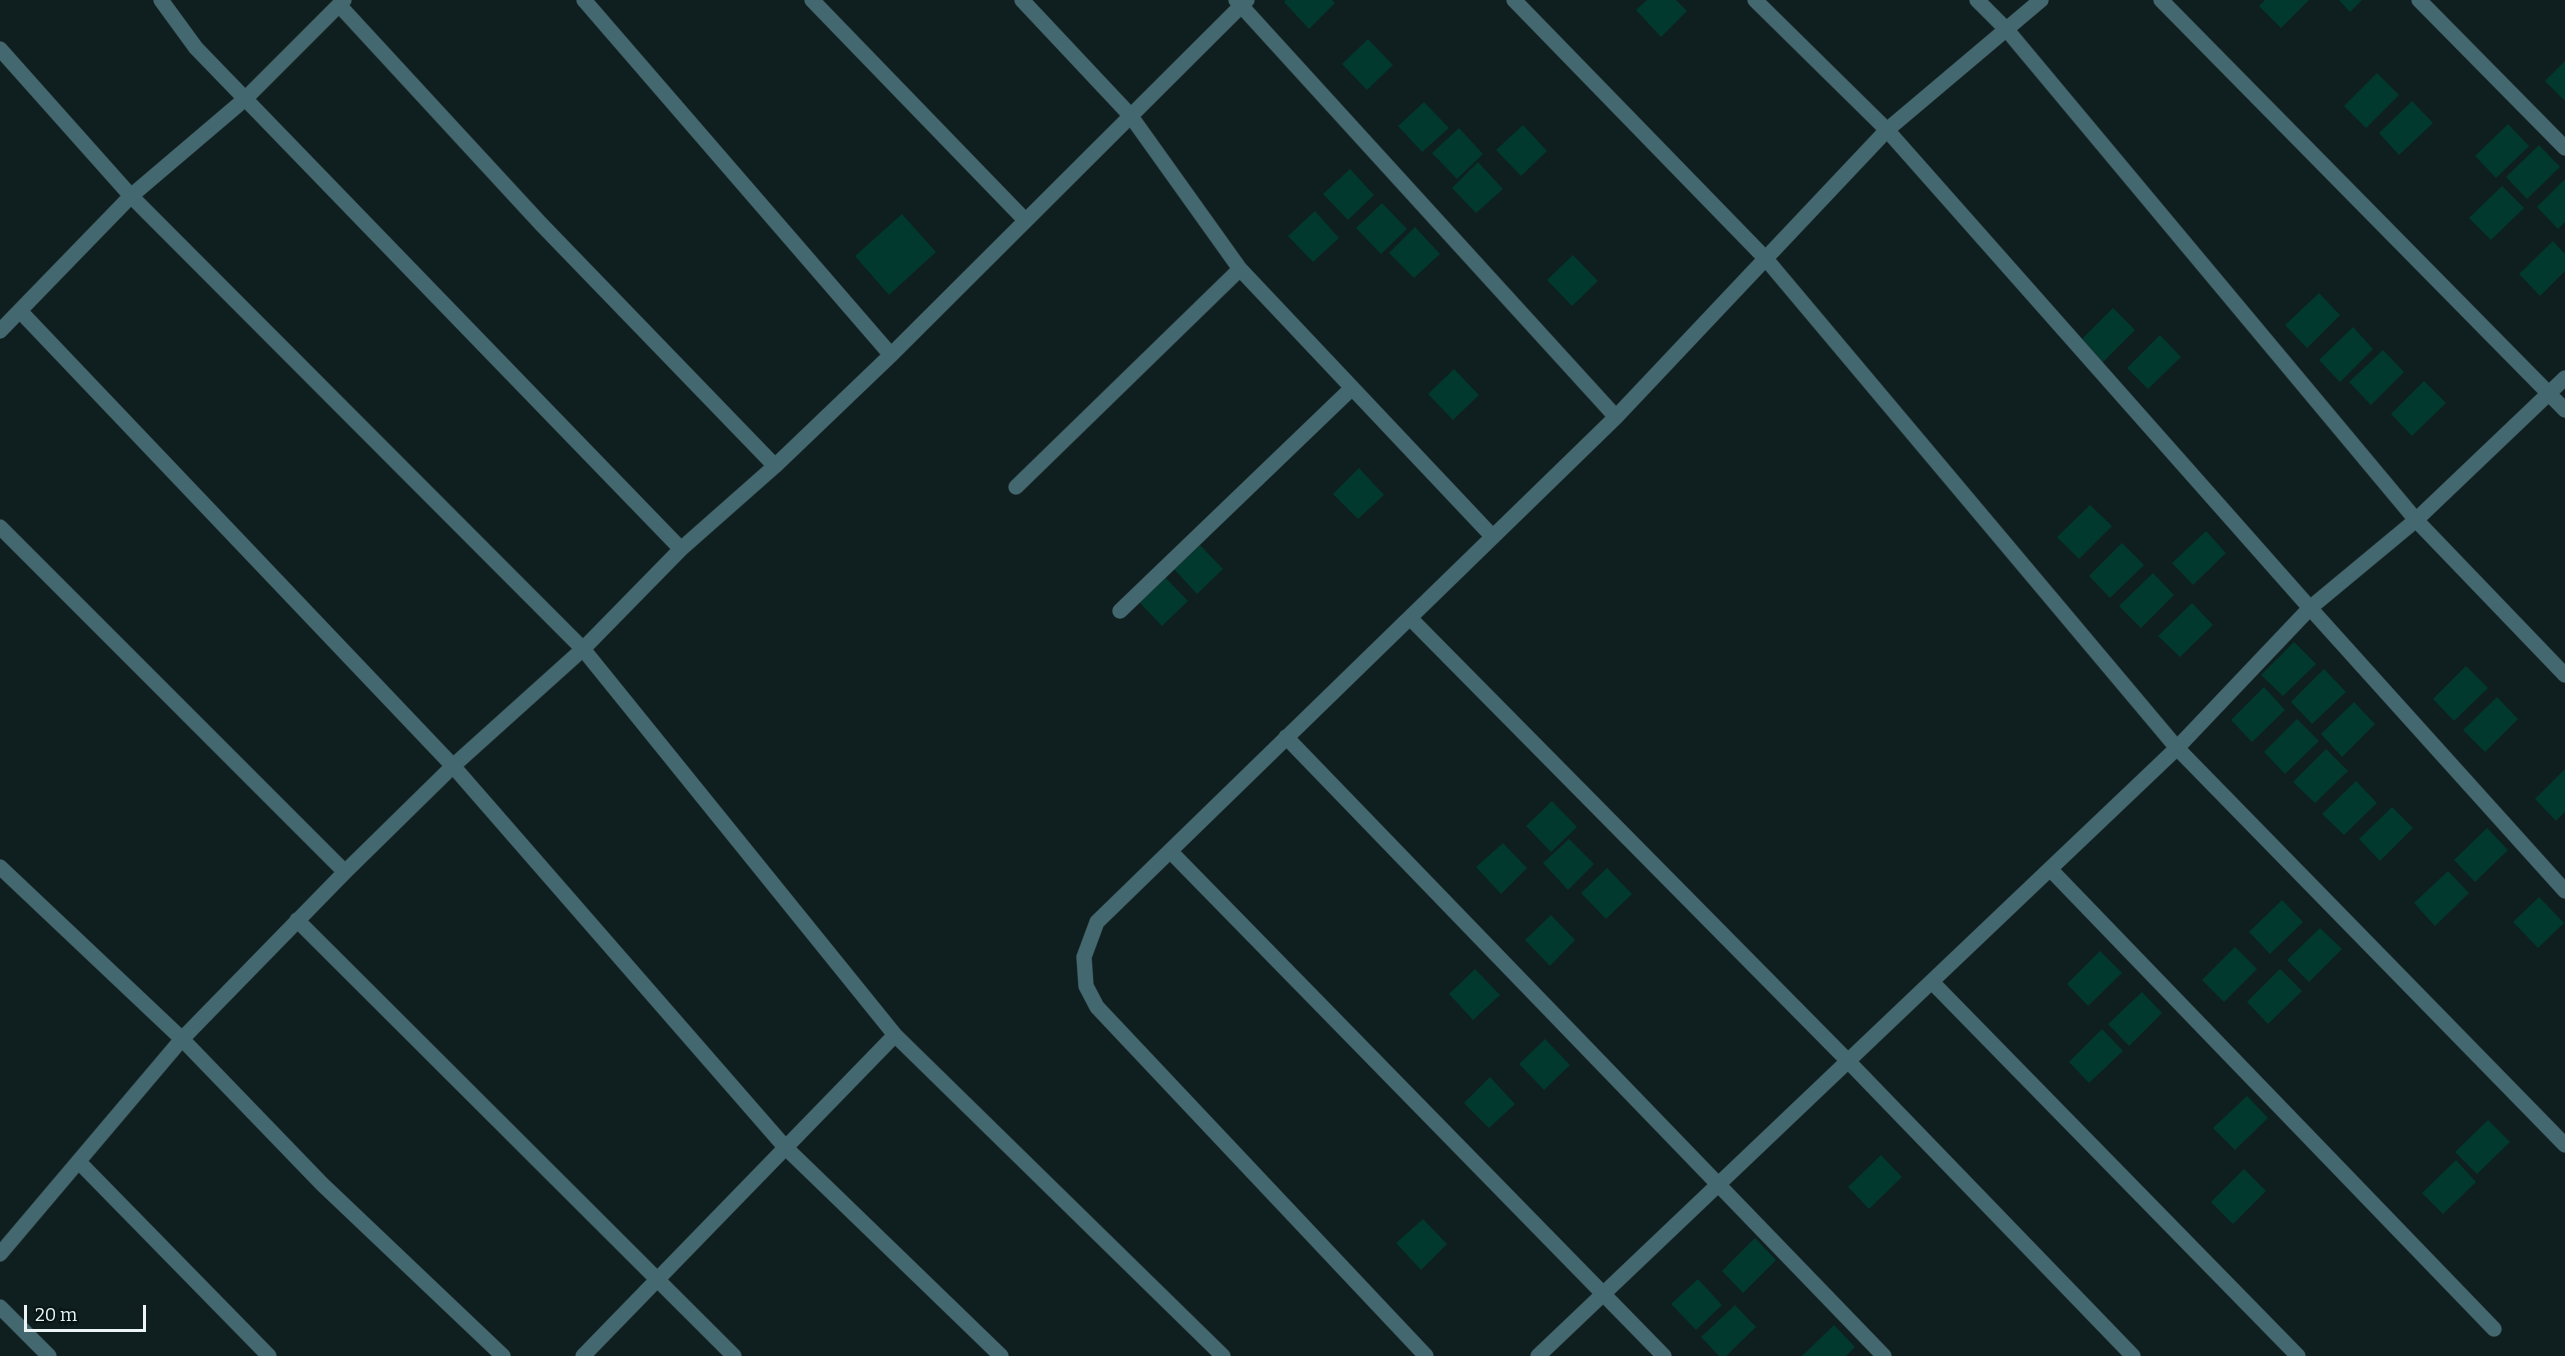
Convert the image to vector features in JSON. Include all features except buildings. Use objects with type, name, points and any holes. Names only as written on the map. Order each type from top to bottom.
[{"type":"street","points":[[161,0],[196,48],[681,549]]},
{"type":"street","points":[[584,0],[891,355]]},
{"type":"street","points":[[812,0],[1024,219]]},
{"type":"street","points":[[1022,0],[1130,115],[1240,269],[1493,537]]},
{"type":"street","points":[[1514,0],[1766,259],[2177,748],[2565,1145]]},
{"type":"street","points":[[1755,0],[1887,130],[2310,608],[2565,891]]},
{"type":"street","points":[[1977,0],[2007,30],[2416,520],[2565,675]]},
{"type":"street","points":[[1426,1356],[1097,1007],[1086,986],[1084,957],[1097,922],[1616,417],[1887,130],[2041,0]]},
{"type":"street","points":[[2161,0],[2565,410]]},
{"type":"street","points":[[2419,0],[2565,148]]},
{"type":"street","points":[[0,332],[131,196],[245,99],[341,2],[541,224],[775,466]]},
{"type":"street","points":[[0,1254],[182,1039],[297,920],[453,766],[583,649],[681,549],[775,466],[891,355],[1242,2],[1616,417]]},
{"type":"street","points":[[0,49],[131,196],[583,649],[895,1035],[1223,1356]]},
{"type":"street","points":[[1016,487],[1240,269]]},
{"type":"street","points":[[20,311],[453,766],[785,1147],[1001,1356]]},
{"type":"street","points":[[1538,1356],[2177,748],[2310,608],[2416,520],[2565,378]]},
{"type":"street","points":[[1120,611],[1352,388]]},
{"type":"street","points":[[0,527],[345,872]]},
{"type":"street","points":[[1410,618],[1848,1061],[2133,1356]]},
{"type":"street","points":[[1286,737],[1884,1356]]},
{"type":"street","points":[[1170,850],[1664,1356]]},
{"type":"street","points":[[0,867],[182,1039],[322,1184],[503,1356]]},
{"type":"street","points":[[2050,869],[2494,1329]]},
{"type":"street","points":[[297,920],[734,1356]]},
{"type":"street","points":[[1932,982],[2298,1356]]},
{"type":"street","points":[[583,1356],[895,1035]]},
{"type":"street","points":[[79,1162],[269,1356]]},
{"type":"street","points":[[0,1307],[49,1356]]}]
